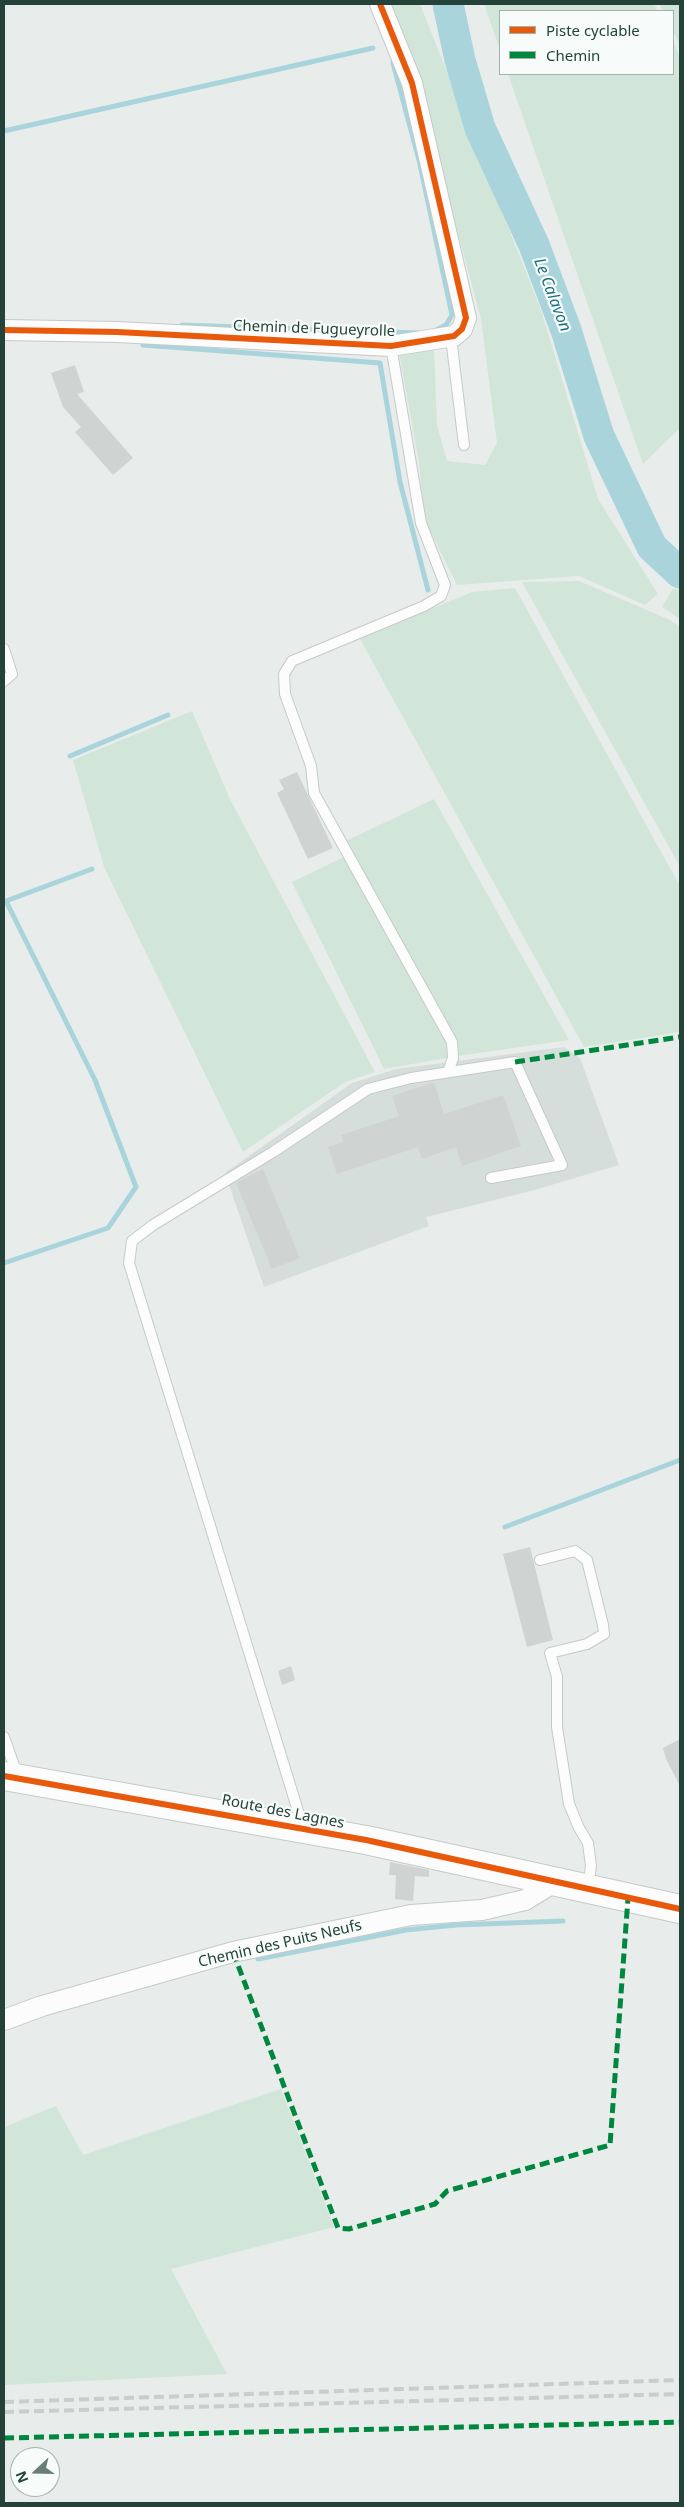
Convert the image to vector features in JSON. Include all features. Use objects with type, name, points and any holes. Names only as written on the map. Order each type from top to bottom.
[{"type":"street","points":[[380,4],[412,83],[466,318],[462,330],[447,338]]},
{"type":"street","name":"Chemin de Fugueyrolle","points":[[4,330],[117,332],[391,346],[447,338]]},
{"type":"street","name":"Route des Lagnes","points":[[11,1777],[303,1828],[680,1909]]},
{"type":"street","name":"Chemin des Puits Neufs","points":[[4,2020],[42,2006],[232,1952],[411,1915],[482,1910],[525,1900],[556,1881]]},
{"type":"lane","points":[[447,338],[452,346],[464,445]]},
{"type":"lane","points":[[391,346],[422,523],[445,585],[441,596],[424,606],[292,661],[284,674],[286,694],[311,766],[314,792],[452,1042],[453,1058],[448,1072]]},
{"type":"lane","points":[[4,650],[12,674],[4,681]]},
{"type":"lane","points":[[303,1828],[129,1263],[132,1241],[153,1225],[273,1152],[368,1089],[411,1078],[514,1062],[562,1165],[490,1178]]},
{"type":"lane","points":[[540,1560],[575,1551],[587,1560],[603,1625],[604,1634],[587,1644],[550,1654],[556,1678],[557,1726],[569,1804],[579,1828],[588,1842],[590,1866],[588,1888]]},
{"type":"lane","points":[[4,1737],[11,1777]]},
{"type":"shaded area","points":[[564,1047],[580,1058],[619,1165],[531,1191],[426,1217],[429,1226],[264,1287],[225,1173],[352,1083],[396,1069]]},
{"type":"green space","points":[[389,4],[420,4],[541,310],[598,499],[658,594],[645,605],[579,576],[457,585],[425,520],[419,463],[399,352],[434,349],[437,425],[447,461],[485,465],[497,443],[481,319],[446,189]]},
{"type":"green space","points":[[484,4],[654,4],[657,10],[499,10],[499,47]]},
{"type":"green space","points":[[659,4],[680,4],[680,45],[674,33],[674,10],[662,10]]},
{"type":"green space","points":[[674,43],[680,57],[680,428],[643,464],[508,75],[674,75]]},
{"type":"green space","points":[[579,581],[670,620],[680,627],[680,867],[522,582]]},
{"type":"green space","points":[[515,588],[680,886],[680,1032],[584,1047],[360,639],[472,592]]},
{"type":"green space","points":[[673,588],[680,591],[680,619],[662,607]]},
{"type":"green space","points":[[192,711],[230,799],[375,1072],[345,1082],[243,1152],[104,867],[73,760]]},
{"type":"green space","points":[[434,799],[569,1040],[458,1056],[346,841]]},
{"type":"green space","points":[[344,857],[446,1043],[447,1058],[384,1069],[292,882]]},
{"type":"green space","points":[[281,2089],[334,2227],[171,2269],[227,2374],[4,2385],[4,2127],[56,2106],[83,2155]]},
{"type":"building","points":[[75,365],[84,392],[77,394],[133,458],[113,475],[75,432],[81,427],[63,407],[51,373]]},
{"type":"building","points":[[297,772],[333,848],[308,859],[277,793],[284,789],[279,780]]},
{"type":"building","points":[[434,1082],[444,1114],[503,1095],[521,1146],[462,1166],[456,1147],[422,1159],[418,1147],[337,1174],[328,1147],[343,1142],[341,1135],[399,1116],[392,1096]]},
{"type":"building","points":[[263,1169],[300,1258],[272,1269],[236,1183]]},
{"type":"building","points":[[530,1547],[553,1640],[527,1647],[503,1554]]},
{"type":"building","points":[[291,1666],[295,1680],[282,1685],[278,1671]]},
{"type":"building","points":[[680,1739],[680,1786],[666,1759],[663,1748]]},
{"type":"building","points":[[390,1862],[429,1870],[429,1877],[415,1876],[413,1901],[395,1899],[396,1875],[389,1875]]},
{"type":"waterway","name":"Le Calavon","points":[[448,4],[460,60],[480,128],[534,245],[566,330],[599,436],[652,547],[680,573]]},
{"type":"waterway","points":[[4,131],[373,48]]},
{"type":"waterway","points":[[393,63],[419,160],[452,315],[446,325],[434,331]]},
{"type":"waterway","points":[[182,325],[418,333]]},
{"type":"waterway","points":[[143,345],[380,363],[400,482],[428,590]]},
{"type":"waterway","points":[[70,756],[168,715]]},
{"type":"waterway","points":[[4,1263],[108,1228],[136,1187],[95,1080],[6,901],[92,869]]},
{"type":"waterway","points":[[505,1527],[680,1460]]},
{"type":"waterway","points":[[258,1959],[406,1930],[456,1925],[563,1921]]},
{"type":"railway","points":[[4,2402],[680,2380]]},
{"type":"railway","points":[[4,2412],[680,2394]]},
{"type":"marked path","points":[[515,1062],[680,1037]]},
{"type":"marked path","points":[[233,1952],[338,2228],[349,2229],[435,2204],[447,2191],[610,2145],[628,1898]]},
{"type":"marked path","points":[[4,2438],[680,2422]]},
{"type":"cycle path","points":[[4,330],[117,332],[391,346],[454,336],[462,329],[466,318],[412,83],[380,4]]},
{"type":"cycle path","points":[[4,1776],[366,1840],[680,1909]]}]
